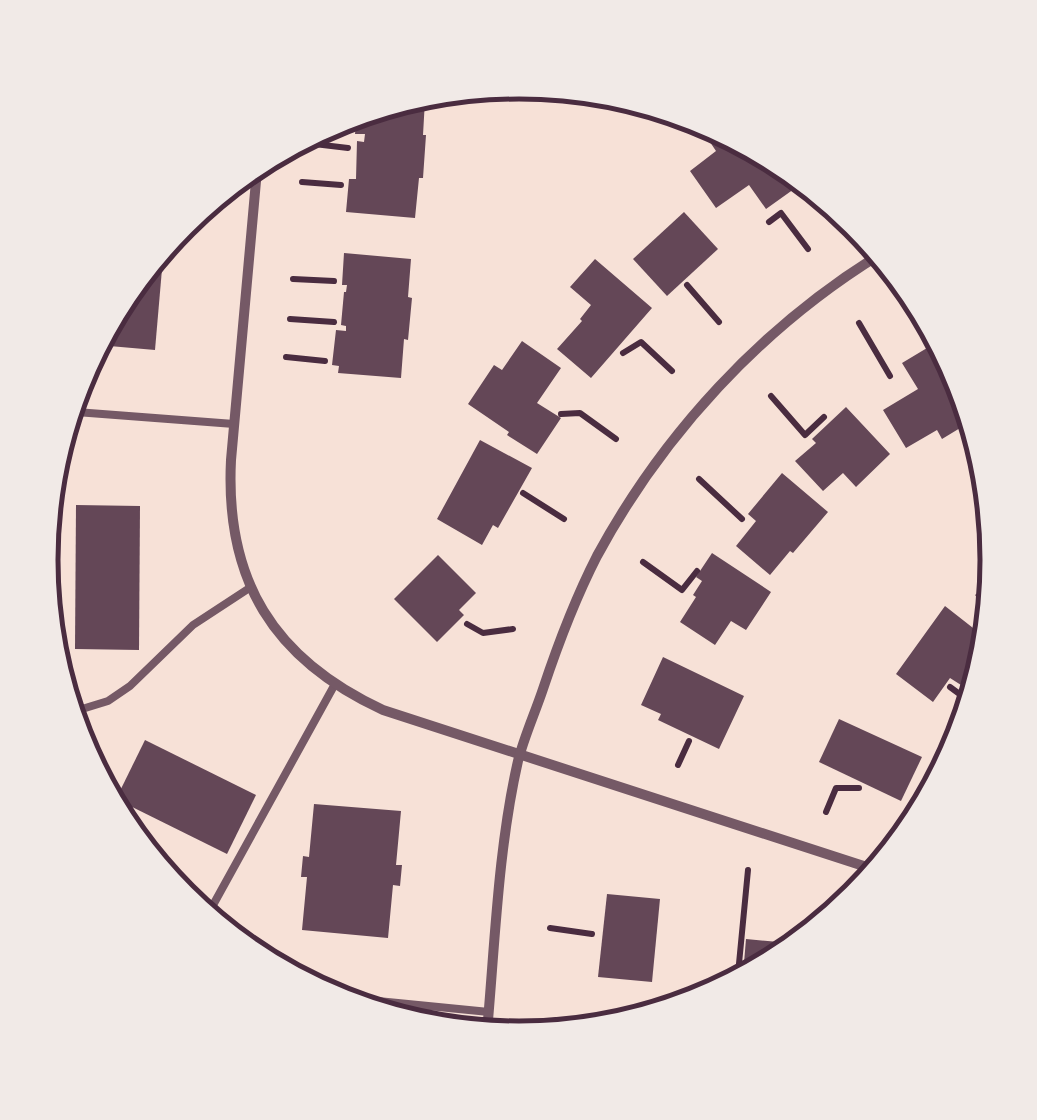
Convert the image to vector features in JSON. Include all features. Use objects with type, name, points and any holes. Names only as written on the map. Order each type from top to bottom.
[{"type":"street","points":[[252,184],[230,508],[237,550],[272,626],[335,684],[401,717],[863,866]]},
{"type":"street","points":[[488,1020],[506,834],[520,756],[552,661],[606,540],[649,472],[701,405],[748,356],[870,262]]},
{"type":"lane","points":[[82,412],[234,424]]},
{"type":"lane","points":[[82,709],[108,701],[130,686],[192,625],[251,587]]},
{"type":"lane","points":[[212,905],[335,684]]},
{"type":"lane","points":[[388,1002],[489,1012]]},
{"type":"path","points":[[321,144],[348,148]]},
{"type":"path","points":[[302,182],[340,184]]},
{"type":"path","points":[[769,222],[781,213],[808,249]]},
{"type":"path","points":[[293,279],[334,282]]},
{"type":"path","points":[[687,285],[719,322]]},
{"type":"path","points":[[290,320],[334,322]]},
{"type":"path","points":[[859,323],[890,376]]},
{"type":"path","points":[[623,352],[641,342],[672,371]]},
{"type":"path","points":[[286,357],[325,362]]},
{"type":"path","points":[[771,396],[805,435],[824,417]]},
{"type":"path","points":[[562,414],[580,413],[616,439]]},
{"type":"path","points":[[698,479],[742,518]]},
{"type":"path","points":[[524,493],[564,519]]},
{"type":"path","points":[[643,562],[682,590],[697,570]]},
{"type":"path","points":[[467,624],[484,633],[513,629]]},
{"type":"path","points":[[950,687],[959,694]]},
{"type":"path","points":[[678,766],[689,741]]},
{"type":"path","points":[[826,812],[836,788],[859,788]]},
{"type":"path","points":[[739,964],[748,870]]},
{"type":"path","points":[[550,928],[592,934]]},
{"type":"building","points":[[424,109],[423,178],[419,178],[415,218],[346,212],[349,179],[356,179],[357,141],[364,142],[365,134],[355,134],[356,129],[370,123]]},
{"type":"building","points":[[710,142],[793,190],[766,209],[749,185],[716,208],[690,171],[716,151]]},
{"type":"building","points":[[684,212],[718,249],[667,296],[633,259]]},
{"type":"building","points":[[344,253],[411,259],[408,297],[412,298],[401,378],[338,373],[339,366],[332,365],[336,330],[346,331],[346,326],[341,325],[347,285],[342,285]]},
{"type":"building","points":[[595,259],[652,308],[591,378],[557,349],[591,305],[570,287]]},
{"type":"building","points":[[162,268],[155,350],[110,346]]},
{"type":"building","points":[[522,341],[561,368],[537,403],[561,418],[537,454],[468,404],[494,365],[502,370]]},
{"type":"building","points":[[928,348],[960,428],[942,439],[937,430],[906,448],[883,410],[918,389],[902,363]]},
{"type":"building","points":[[846,407],[890,454],[856,487],[843,473],[823,491],[795,461]]},
{"type":"building","points":[[480,440],[532,468],[498,528],[493,525],[482,545],[437,519]]},
{"type":"building","points":[[782,473],[828,512],[770,575],[736,546],[756,521],[748,514]]},
{"type":"building","points":[[76,505],[140,506],[139,650],[75,649]]},
{"type":"building","points":[[712,553],[771,592],[746,630],[731,621],[715,645],[680,622],[702,581],[696,577]]},
{"type":"building","points":[[438,555],[476,593],[459,610],[464,615],[437,642],[394,599]]},
{"type":"building","points":[[945,606],[974,629],[963,682],[961,685],[950,678],[933,702],[896,674]]},
{"type":"building","points":[[663,657],[744,696],[719,749],[658,720],[661,714],[641,705]]},
{"type":"building","points":[[839,719],[922,757],[901,801],[819,762]]},
{"type":"building","points":[[145,740],[256,795],[227,854],[128,805],[120,791]]},
{"type":"building","points":[[314,804],[401,811],[396,865],[402,865],[400,886],[393,885],[388,938],[302,930],[307,877],[301,877],[303,856],[309,857]]},
{"type":"building","points":[[607,894],[660,899],[652,982],[598,977]]},
{"type":"building","points":[[746,939],[777,942],[749,959],[744,962]]}]
